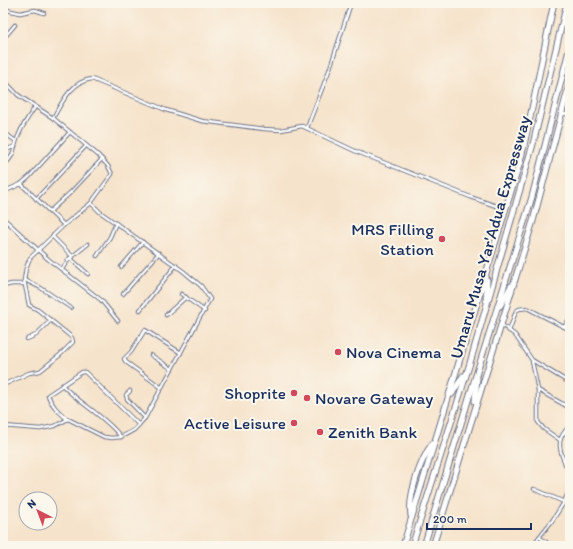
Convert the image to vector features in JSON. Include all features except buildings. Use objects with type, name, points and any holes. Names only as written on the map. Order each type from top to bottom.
[{"type":"highway","name":"Umaru Musa Yar'Adua Expressway","points":[[403,546],[520,162],[533,109],[554,3]]},
{"type":"highway","name":"Umaru Musa Yar'Adua Expressway","points":[[412,546],[468,368],[533,144],[567,3]]},
{"type":"highway","name":"Umaru Musa Yar'Adua Expressway","points":[[424,546],[477,370],[532,197],[570,46]]},
{"type":"highway","name":"Umaru Musa Yar'Adua Expressway","points":[[433,546],[533,221],[570,82]]},
{"type":"highway","points":[[485,308],[487,269]]},
{"type":"highway","points":[[494,317],[516,277]]},
{"type":"highway","points":[[447,402],[468,368]]},
{"type":"highway","points":[[475,410],[477,370]]},
{"type":"street","points":[[307,128],[330,68],[351,3]]},
{"type":"street","points":[[3,9],[20,13],[35,10],[44,13]]},
{"type":"street","points":[[3,39],[15,25]]},
{"type":"street","points":[[3,79],[18,95],[53,118],[102,159],[111,170],[112,174],[91,203],[38,249],[30,258],[26,268],[24,280],[29,305],[51,320],[72,338],[73,342],[40,371],[29,373],[3,385]]},
{"type":"street","points":[[53,118],[72,89],[82,81],[92,79],[166,110],[202,121],[281,130],[302,126],[382,162],[505,209]]},
{"type":"street","points":[[3,166],[14,155],[19,133],[35,107]]},
{"type":"street","points":[[562,114],[570,114]]},
{"type":"street","points":[[3,131],[16,141]]},
{"type":"street","points":[[3,192],[20,184],[30,177],[70,132]]},
{"type":"street","points":[[3,148],[8,150],[15,146]]},
{"type":"street","points":[[36,199],[86,146]]},
{"type":"street","points":[[49,212],[71,192],[102,159]]},
{"type":"street","points":[[20,184],[64,225]]},
{"type":"street","points":[[91,203],[100,212],[176,265],[201,286],[210,299],[205,311],[146,418],[139,425],[127,435],[112,438],[104,437],[68,419],[53,405],[48,395],[80,373],[84,372],[139,425]]},
{"type":"street","points":[[3,218],[38,249],[101,300],[118,321]]},
{"type":"street","points":[[97,256],[110,238],[116,223]]},
{"type":"street","points":[[52,236],[88,274]]},
{"type":"street","points":[[122,267],[143,242]]},
{"type":"street","points":[[62,269],[88,244]]},
{"type":"street","points":[[123,294],[159,253]]},
{"type":"street","points":[[140,310],[176,265]]},
{"type":"street","points":[[24,280],[71,308]]},
{"type":"street","points":[[3,286],[25,284]]},
{"type":"street","points":[[180,294],[205,311]]},
{"type":"street","points":[[166,315],[186,297]]},
{"type":"street","points":[[509,331],[516,311],[523,308],[527,308],[565,326],[570,330]]},
{"type":"street","points":[[565,326],[570,318]]},
{"type":"street","points":[[27,339],[36,335],[51,320]]},
{"type":"street","points":[[501,324],[515,335],[532,360],[538,390],[538,422],[544,429],[560,440]]},
{"type":"street","points":[[162,388],[126,362],[124,359],[125,356],[130,352],[145,330],[182,353]]},
{"type":"street","points":[[152,355],[172,369]]},
{"type":"street","points":[[532,360],[570,383]]},
{"type":"street","points":[[62,385],[72,396],[114,427],[121,437]]},
{"type":"street","points":[[538,390],[570,408]]},
{"type":"street","points":[[130,391],[126,395],[127,399],[146,418]]},
{"type":"street","points":[[3,426],[45,428],[55,426],[68,419]]},
{"type":"street","points":[[570,425],[560,440],[560,450],[570,473]]},
{"type":"street","points":[[566,465],[570,462]]},
{"type":"street","points":[[534,489],[564,502]]},
{"type":"street","points":[[532,546],[552,521],[570,489]]},
{"type":"street","points":[[539,537],[552,546]]},
{"type":"place","name":"MRS Filling Station","points":[[442,239]]},
{"type":"place","name":"Nova Cinema","points":[[338,352]]},
{"type":"place","name":"Shoprite","points":[[294,393]]},
{"type":"place","name":"Novare Gateway","points":[[307,398]]},
{"type":"place","name":"Active Leisure","points":[[294,423]]},
{"type":"place","name":"Zenith Bank","points":[[320,432]]}]
